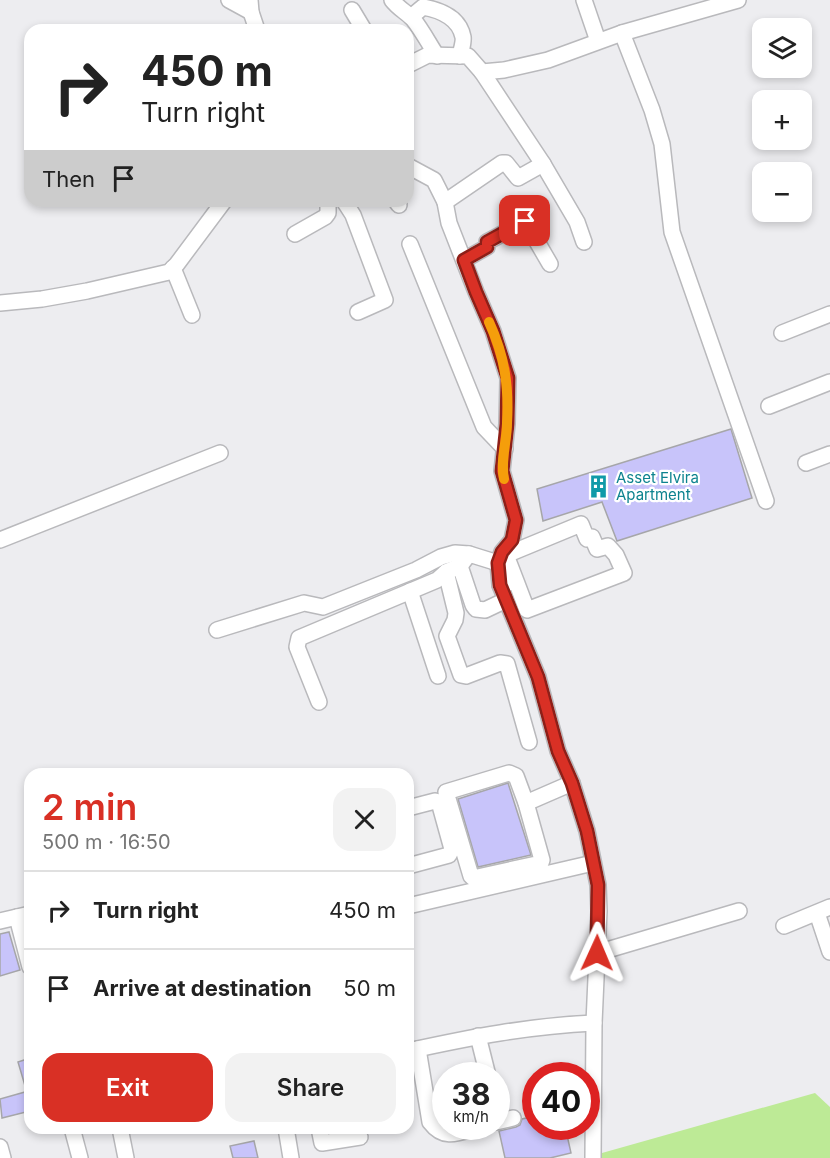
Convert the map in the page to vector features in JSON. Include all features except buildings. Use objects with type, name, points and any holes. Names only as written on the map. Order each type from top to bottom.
[{"type":"street","points":[[229,0],[250,6],[255,24]]},
{"type":"street","points":[[392,0],[397,8],[411,17],[437,56]]},
{"type":"street","points":[[584,0],[598,41]]},
{"type":"street","points":[[482,72],[504,70],[548,60],[622,33],[738,0]]},
{"type":"street","points":[[411,17],[423,7],[450,16],[459,27],[463,38],[460,56]]},
{"type":"street","points":[[352,10],[360,24]]},
{"type":"street","points":[[622,33],[652,110],[662,144],[672,231],[766,501]]},
{"type":"street","points":[[414,62],[428,56],[468,56],[482,72],[543,164],[577,222],[584,242]]},
{"type":"street","points":[[446,202],[502,163],[506,163],[518,178],[543,164]]},
{"type":"street","points":[[414,169],[434,180],[446,202],[449,223],[493,331],[508,378],[507,424],[502,471],[516,520],[512,540],[502,552],[498,563],[503,592],[538,677],[558,751],[572,783],[587,831],[598,885],[594,1023],[594,1158]]},
{"type":"street","points":[[0,303],[42,299],[162,275],[173,268],[219,207]]},
{"type":"street","points":[[295,234],[326,217],[328,207]]},
{"type":"street","points":[[348,207],[353,215],[385,300],[358,312]]},
{"type":"street","points":[[464,260],[487,247],[487,242],[541,213]]},
{"type":"street","points":[[525,221],[550,264]]},
{"type":"street","points":[[410,244],[484,427],[505,448]]},
{"type":"street","points":[[173,268],[192,315]]},
{"type":"street","points":[[782,333],[830,314]]},
{"type":"street","points":[[769,406],[830,382]]},
{"type":"street","points":[[0,540],[220,453]]},
{"type":"street","points":[[806,463],[830,454]]},
{"type":"street","points":[[581,524],[587,539],[592,537],[597,549],[608,546],[612,550],[624,573],[527,610],[516,581],[506,555],[581,524]]},
{"type":"street","points":[[217,630],[304,603],[323,608],[455,553],[476,609],[485,610],[516,581]]},
{"type":"street","points":[[319,702],[297,647],[299,638],[437,580],[458,564],[498,563]]},
{"type":"street","points":[[458,564],[455,620],[447,636],[461,675],[466,676],[500,663],[507,664],[529,742]]},
{"type":"street","points":[[410,591],[438,676]]},
{"type":"street","points":[[508,772],[516,776],[526,802],[543,860],[541,863],[473,878],[446,792],[508,772]]},
{"type":"street","points":[[526,802],[572,783]]},
{"type":"street","points":[[414,806],[439,802],[452,849],[449,855],[414,864]]},
{"type":"street","points":[[414,905],[593,863]]},
{"type":"street","points":[[784,926],[823,910],[830,952]]},
{"type":"street","points":[[597,953],[739,911]]},
{"type":"street","points":[[0,921],[23,915]]},
{"type":"street","points":[[414,1050],[478,1036],[547,1025],[594,1023]]},
{"type":"street","points":[[478,1036],[484,1062]]},
{"type":"street","points":[[414,1054],[432,1125]]},
{"type":"street","points":[[74,1134],[80,1158]]},
{"type":"street","points":[[125,1134],[126,1158]]},
{"type":"street","points":[[287,1134],[291,1158]]},
{"type":"street","points":[[320,1134],[322,1143],[360,1137]]},
{"type":"street","points":[[0,1147],[3,1158]]},
{"type":"green space","points":[[815,1093],[830,1107],[830,1158],[602,1158],[602,1153]]},
{"type":"slow traffic","points":[[489,322],[508,378],[507,424],[502,471],[504,479]]},
{"type":"place","name":"Asset Elvira Apartment","points":[[598,486]]},
{"type":"route","points":[[525,221],[487,242],[487,247],[464,260],[493,331],[508,378],[507,424],[502,471],[516,520],[512,540],[502,552],[498,563],[500,585],[538,677],[558,751],[572,783],[587,831],[598,885],[597,953]]}]
